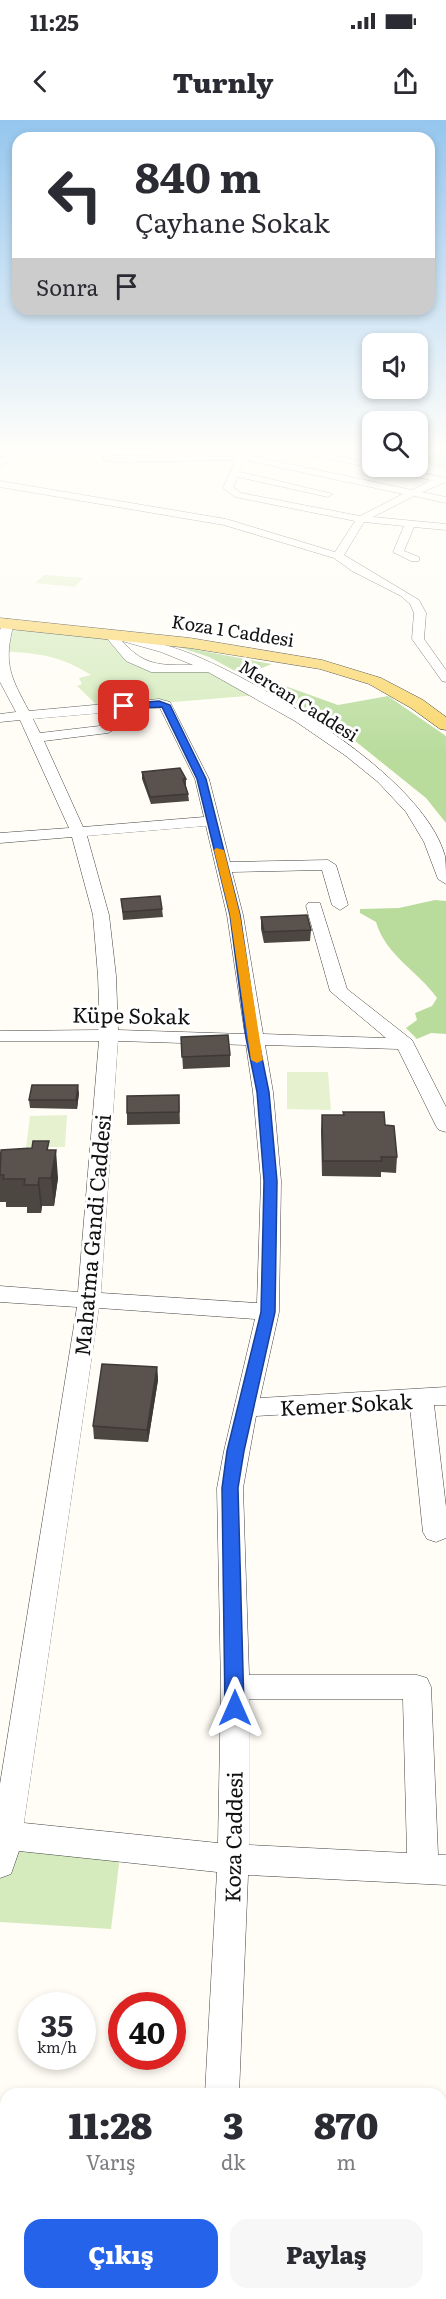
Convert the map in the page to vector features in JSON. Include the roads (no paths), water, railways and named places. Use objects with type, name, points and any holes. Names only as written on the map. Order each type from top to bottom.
[{"type":"main road","name":"Koza 1 Caddesi","points":[[4,623],[190,643],[297,659],[339,669],[393,690],[446,725]]},
{"type":"street","points":[[320,551],[338,556],[356,569],[405,594],[415,602],[420,613],[418,639],[446,678]]},
{"type":"street","points":[[338,556],[341,551]]},
{"type":"street","points":[[399,551],[415,559]]},
{"type":"street","name":"Mahatma Gandi Caddesi","points":[[2,1845],[89,1300],[109,1035],[103,923],[78,832],[36,738],[5,680],[1,649],[4,623]]},
{"type":"street","name":"Mercan Caddesi","points":[[75,630],[151,644],[213,668],[325,734],[365,763],[389,784],[413,811],[446,879]]},
{"type":"street","points":[[111,636],[130,658],[155,669],[213,668]]},
{"type":"street","name":"Koza Caddesi","points":[[25,716],[159,703],[165,705],[202,779],[214,821],[235,915],[252,1038],[263,1092],[271,1181],[268,1312],[230,1488],[235,1687],[233,1859],[222,2088]]},
{"type":"street","points":[[0,718],[25,716]]},
{"type":"street","points":[[36,738],[108,729]]},
{"type":"street","points":[[0,838],[214,821]]},
{"type":"street","points":[[223,867],[328,865],[340,905]]},
{"type":"street","points":[[314,906],[339,991],[405,1044],[446,1126]]},
{"type":"street","name":"Küpe Sokak","points":[[0,1036],[109,1035],[405,1044]]},
{"type":"street","points":[[0,1294],[268,1312]]},
{"type":"street","name":"Kemer Sokak","points":[[246,1408],[446,1396]]},
{"type":"street","points":[[421,1399],[436,1532]]},
{"type":"street","points":[[2,1845],[434,1869],[417,1687],[235,1687]]}]
